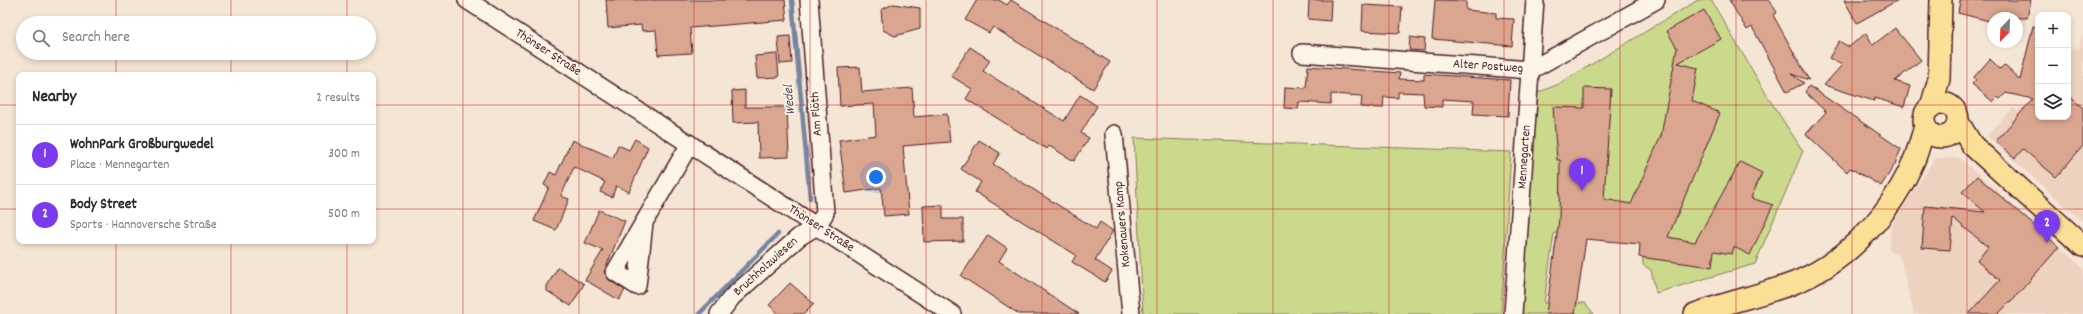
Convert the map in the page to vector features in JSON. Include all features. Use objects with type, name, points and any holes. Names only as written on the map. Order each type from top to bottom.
[{"type":"main road","points":[[1696,314],[1795,283],[1823,269],[1856,242],[1881,215],[1902,185],[1915,157],[1942,122],[1939,79],[1940,0]]},
{"type":"main road","points":[[1942,122],[1972,145],[2083,246]]},
{"type":"street","name":"Thönser Straße","points":[[467,0],[952,314]]},
{"type":"street","name":"Am Flöth","points":[[809,0],[825,213],[817,226]]},
{"type":"street","name":"Mennegarten","points":[[1513,314],[1532,70],[1535,0]]},
{"type":"street","name":"Alter Postweg","points":[[1302,53],[1532,70],[1656,0]]},
{"type":"street","name":"Kokenauers Kamp","points":[[1114,134],[1131,314]]},
{"type":"street","points":[[644,224],[690,144]]},
{"type":"street","name":"Bruchholzwiesen","points":[[719,314],[732,297],[799,237],[817,226]]},
{"type":"shaded area","points":[[2083,33],[2083,222],[1987,136],[2013,108],[2018,112],[2020,108],[2035,116],[2035,120],[2071,120],[2071,50],[2074,46],[2079,49]]},
{"type":"shaded area","points":[[1935,158],[1960,158],[2083,268],[2083,314],[1914,314],[1900,257],[1889,250],[1891,226]]},
{"type":"green space","points":[[1698,0],[1711,0],[1771,102],[1803,151],[1755,264],[1656,293],[1651,270],[1643,265],[1642,241],[1554,233],[1544,303],[1585,303],[1594,314],[1522,314],[1537,93],[1559,84]]},
{"type":"green space","points":[[1134,138],[1511,152],[1501,314],[1143,314]]},
{"type":"building","points":[[606,0],[785,0],[787,20],[690,28],[692,53],[658,55],[656,30],[642,31],[641,25],[608,28]]},
{"type":"building","points":[[977,0],[999,0],[1007,5],[1011,0],[1110,62],[1093,89],[993,27],[989,33],[965,20]]},
{"type":"building","points":[[1309,0],[1331,0],[1330,21],[1308,19]]},
{"type":"building","points":[[1435,0],[1466,1],[1466,10],[1496,13],[1496,18],[1514,19],[1512,46],[1432,39]]},
{"type":"building","points":[[1729,0],[1770,0],[1777,13],[1773,15],[1809,80],[1791,74],[1804,83],[1787,92],[1752,27],[1747,30]]},
{"type":"building","points":[[1844,0],[1898,0],[1857,23]]},
{"type":"building","points":[[1960,0],[2031,0],[2027,18],[2023,18],[2023,12],[1987,12],[1987,20],[1958,13]]},
{"type":"building","points":[[893,4],[920,8],[920,29],[895,36],[883,30],[881,10]]},
{"type":"building","points":[[1363,5],[1402,7],[1400,33],[1362,31]]},
{"type":"building","points":[[1704,10],[1721,39],[1678,63],[1698,68],[1692,101],[1720,113],[1668,237],[1695,242],[1740,162],[1762,173],[1751,198],[1773,205],[1750,255],[1734,247],[1732,254],[1714,251],[1712,267],[1639,257],[1640,244],[1586,239],[1575,314],[1546,314],[1559,219],[1560,160],[1557,160],[1553,107],[1584,108],[1584,88],[1611,89],[1604,199],[1631,204],[1661,136],[1677,48],[1667,31]]},
{"type":"building","points":[[2033,26],[2035,26],[2035,120],[2071,120],[2071,98],[2083,108],[2083,146],[2056,177],[2023,149],[2015,158],[1996,141],[2033,99],[2006,93],[2000,99],[1997,97],[1993,102],[1972,84],[1976,80],[1974,77],[1990,59],[2000,69],[2004,65],[2020,80]]},
{"type":"building","points":[[1895,28],[1921,60],[1895,81],[1910,86],[1904,107],[1875,98],[1874,101],[1824,85],[1842,65],[1829,58],[1839,41],[1849,47],[1866,33],[1873,45]]},
{"type":"building","points":[[790,36],[792,63],[780,64],[778,37]]},
{"type":"building","points":[[1410,37],[1425,39],[1424,51],[1409,50]]},
{"type":"building","points":[[970,47],[990,60],[983,71],[1064,121],[1080,95],[1097,106],[1081,133],[1089,138],[1074,161],[1049,146],[1047,149],[966,99],[972,89],[951,76]]},
{"type":"building","points":[[777,54],[779,77],[757,78],[755,56]]},
{"type":"building","points":[[1308,66],[1400,73],[1399,79],[1424,80],[1424,74],[1510,80],[1508,116],[1473,114],[1474,101],[1442,99],[1442,107],[1424,106],[1423,93],[1398,92],[1398,98],[1384,97],[1383,108],[1361,107],[1362,96],[1331,94],[1331,104],[1299,102],[1298,109],[1284,108],[1285,87],[1306,88]]},
{"type":"building","points":[[860,67],[862,92],[912,88],[914,117],[947,114],[950,142],[903,146],[909,214],[884,216],[881,188],[846,193],[839,140],[876,135],[874,104],[840,106],[838,68]]},
{"type":"building","points":[[1809,86],[1901,149],[1895,164],[1881,186],[1850,168],[1847,172],[1806,134],[1826,112],[1805,92]]},
{"type":"building","points":[[745,90],[745,107],[787,107],[789,157],[759,158],[758,122],[733,123],[732,91]]},
{"type":"building","points":[[635,139],[648,147],[629,192],[616,186],[612,197],[600,192],[605,182],[574,167],[561,196],[569,199],[556,230],[534,221],[549,187],[544,185],[550,172],[556,175],[572,140],[613,158],[618,145],[629,150]]},
{"type":"building","points":[[979,140],[1000,153],[993,164],[1096,229],[1100,222],[1113,231],[1095,260],[1112,271],[1105,282],[1072,262],[1076,255],[975,192],[981,182],[961,169]]},
{"type":"building","points":[[1977,176],[2059,247],[2018,294],[1998,314],[1969,314],[2000,280],[1977,261],[1988,247],[1953,218],[1950,250],[1922,248],[1925,206],[1985,212],[1962,192]]},
{"type":"building","points":[[943,205],[943,219],[963,219],[963,241],[924,242],[923,206]]},
{"type":"building","points":[[599,210],[625,221],[604,272],[609,280],[625,290],[619,300],[585,280],[603,250],[585,243]]},
{"type":"building","points":[[988,235],[1007,248],[999,261],[1079,314],[1019,314],[961,276]]},
{"type":"building","points":[[558,267],[584,284],[571,306],[547,291],[547,286]]},
{"type":"building","points":[[790,283],[814,304],[804,314],[779,314],[769,305]]},
{"type":"waterway","name":"Wedel","points":[[792,0],[810,198]]},
{"type":"waterway","name":"Wedel","points":[[699,314],[778,234]]},
{"type":"place","name":"WohnPark Großburgwedel","points":[[1582,191]]},
{"type":"place","name":"Body Street","points":[[2047,243]]}]
